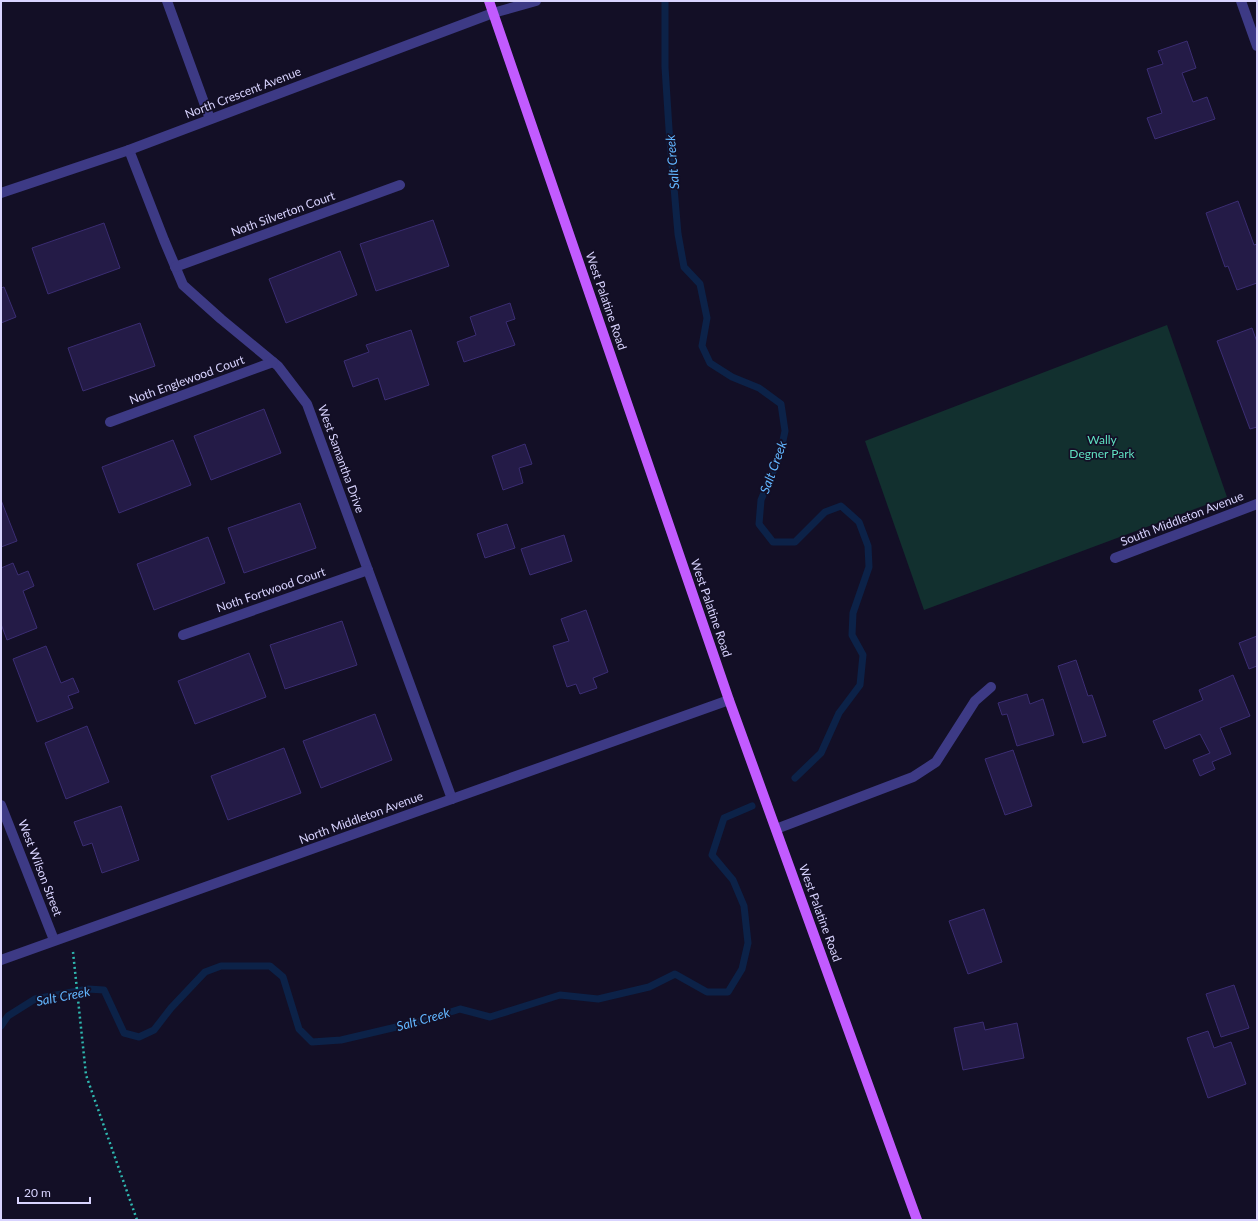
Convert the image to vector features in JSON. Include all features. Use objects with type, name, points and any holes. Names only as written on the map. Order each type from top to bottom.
[{"type":"main road","name":"West Palatine Road","points":[[488,1],[730,700],[917,1220]]},
{"type":"street","points":[[167,1],[210,119]]},
{"type":"street","name":"North Crescent Avenue","points":[[1,193],[129,150],[493,13],[536,1]]},
{"type":"street","points":[[1241,1],[1257,46]]},
{"type":"street","name":"West Samantha Drive","points":[[129,150],[183,286],[278,366],[308,404],[452,799]]},
{"type":"street","name":"Noth Silverton Court","points":[[175,267],[400,185]]},
{"type":"street","name":"Noth Englewood Court","points":[[110,422],[273,362]]},
{"type":"street","name":"South Middleton Avenue","points":[[1116,558],[1257,504]]},
{"type":"street","name":"Noth Fortwood Court","points":[[183,635],[368,570]]},
{"type":"street","points":[[776,829],[913,777],[936,762],[975,701],[991,687]]},
{"type":"street","name":"North Middleton Avenue","points":[[1,960],[730,700]]},
{"type":"street","name":"West Wilson Street","points":[[1,805],[54,940]]},
{"type":"path","points":[[75,975],[86,1075],[137,1220]]},
{"type":"green space","name":"Wally Degner Park","points":[[1167,325],[1227,497],[924,610],[865,441]]},
{"type":"building","points":[[1187,41],[1196,68],[1182,73],[1193,102],[1207,97],[1215,119],[1155,139],[1147,118],[1162,113],[1147,69],[1163,64],[1158,51]]},
{"type":"building","points":[[1238,201],[1254,245],[1257,244],[1257,283],[1237,290],[1228,266],[1225,267],[1206,213]]},
{"type":"building","points":[[433,220],[449,266],[376,291],[360,244]]},
{"type":"building","points":[[104,223],[120,268],[48,294],[32,248]]},
{"type":"building","points":[[340,251],[357,295],[286,323],[269,279]]},
{"type":"building","points":[[4,287],[16,317],[1,323],[1,288]]},
{"type":"building","points":[[510,303],[515,319],[506,322],[515,345],[464,362],[457,342],[476,335],[470,317]]},
{"type":"building","points":[[140,323],[155,366],[83,391],[68,348]]},
{"type":"building","points":[[1252,328],[1257,342],[1257,427],[1250,429],[1217,341]]},
{"type":"building","points":[[411,330],[429,385],[385,400],[378,378],[353,387],[344,361],[369,352],[366,345]]},
{"type":"building","points":[[264,409],[281,453],[211,480],[194,436]]},
{"type":"building","points":[[173,440],[191,485],[119,513],[102,467]]},
{"type":"building","points":[[525,444],[532,464],[519,468],[523,483],[503,490],[492,456]]},
{"type":"building","points":[[1,500],[17,541],[1,547]]},
{"type":"building","points":[[300,503],[316,548],[244,573],[228,528]]},
{"type":"building","points":[[507,524],[515,548],[485,558],[477,534]]},
{"type":"building","points":[[564,535],[572,561],[530,575],[521,549]]},
{"type":"building","points":[[208,537],[225,583],[154,610],[137,564]]},
{"type":"building","points":[[13,563],[18,575],[28,571],[34,586],[23,591],[37,628],[7,640],[1,624],[1,568]]},
{"type":"building","points":[[586,610],[608,672],[593,678],[597,688],[580,694],[576,684],[567,687],[553,646],[569,641],[561,619]]},
{"type":"building","points":[[342,621],[357,665],[285,689],[270,645]]},
{"type":"building","points":[[1257,636],[1257,666],[1249,669],[1239,643]]},
{"type":"building","points":[[46,646],[61,683],[73,678],[79,692],[68,696],[73,708],[37,722],[13,659]]},
{"type":"building","points":[[249,653],[266,697],[195,724],[178,681]]},
{"type":"building","points":[[1076,660],[1088,696],[1092,695],[1106,736],[1083,743],[1058,666]]},
{"type":"building","points":[[1233,675],[1250,716],[1220,728],[1231,754],[1212,762],[1215,769],[1200,776],[1193,760],[1210,753],[1200,734],[1165,749],[1153,721],[1203,700],[1199,690]]},
{"type":"building","points":[[1027,694],[1030,704],[1043,699],[1054,735],[1017,746],[1007,714],[1002,715],[998,703]]},
{"type":"building","points":[[375,714],[392,760],[321,788],[303,741]]},
{"type":"building","points":[[87,726],[109,782],[66,799],[45,743]]},
{"type":"building","points":[[284,748],[301,793],[228,820],[211,776]]},
{"type":"building","points":[[1013,750],[1032,806],[1005,815],[985,759]]},
{"type":"building","points":[[121,806],[139,860],[102,873],[92,843],[83,846],[74,822]]},
{"type":"building","points":[[984,909],[1002,962],[968,974],[949,921]]},
{"type":"building","points":[[1234,985],[1249,1028],[1221,1037],[1206,994]]},
{"type":"building","points":[[983,1022],[985,1030],[1017,1023],[1024,1058],[963,1070],[954,1028]]},
{"type":"building","points":[[1208,1031],[1214,1048],[1231,1042],[1246,1084],[1208,1098],[1187,1038]]},
{"type":"waterway","name":"Salt Creek","points":[[665,1],[665,67],[678,234],[684,267],[700,284],[707,318],[702,346],[710,363],[732,377],[759,388],[781,404],[785,431],[780,455],[761,500],[759,524],[773,542],[795,542],[825,512],[841,506],[859,522],[868,546],[869,567],[853,613],[852,635],[863,655],[860,685],[839,713],[821,753],[795,778]]},
{"type":"waterway","name":"Salt Creek","points":[[1,1026],[8,1016],[35,999],[88,989],[104,990],[124,1033],[139,1037],[154,1030],[171,1008],[205,972],[221,966],[270,966],[283,977],[299,1029],[312,1042],[341,1040],[422,1021],[460,1009],[490,1017],[560,995],[598,999],[649,987],[675,974],[707,992],[728,992],[742,969],[748,943],[744,906],[733,880],[712,855],[724,818],[752,806]]}]
